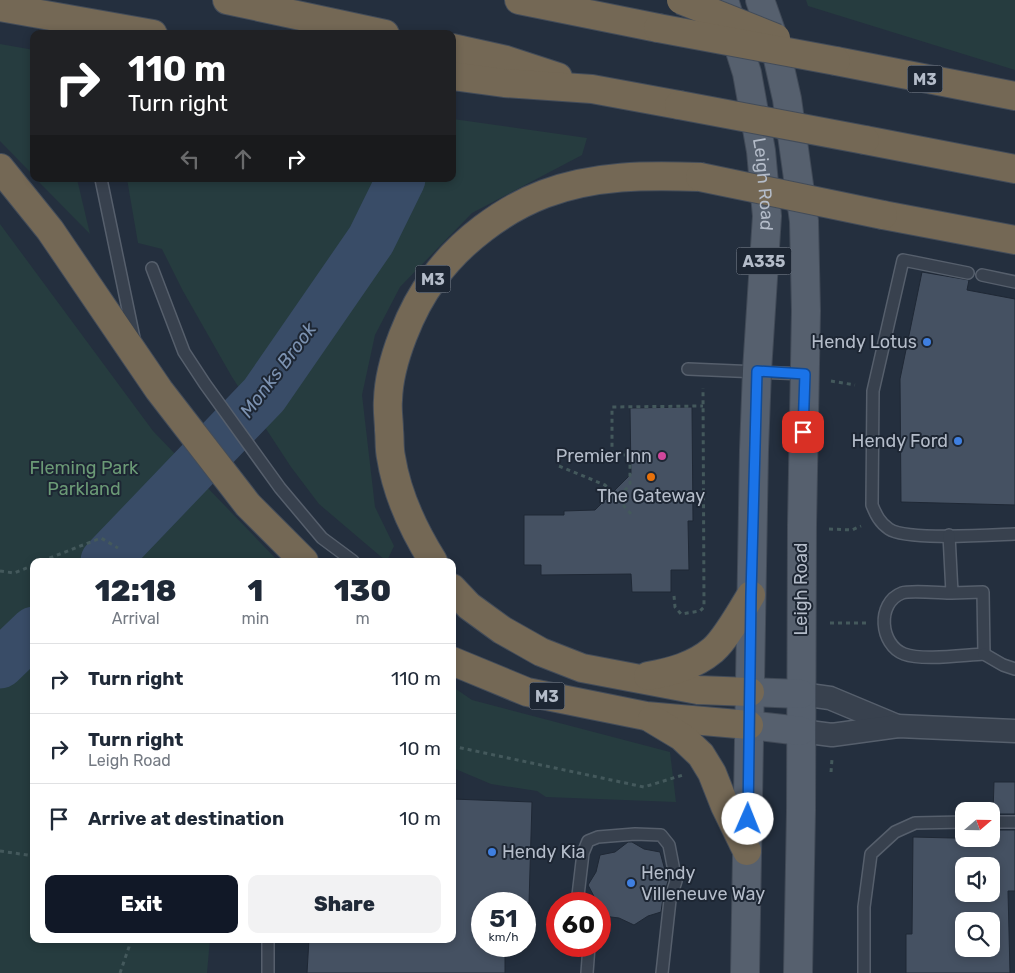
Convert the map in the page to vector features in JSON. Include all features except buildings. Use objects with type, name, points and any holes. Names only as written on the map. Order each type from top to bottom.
[{"type":"highway","points":[[227,0],[366,30]]},
{"type":"highway","name":"M3","points":[[519,0],[1015,96]]},
{"type":"highway","name":"M3","points":[[681,0],[836,61]]},
{"type":"highway","points":[[0,7],[68,27],[104,30]]},
{"type":"highway","points":[[456,49],[506,60],[592,88],[1015,169]]},
{"type":"highway","points":[[456,77],[504,83],[592,88]]},
{"type":"highway","points":[[0,168],[50,230],[159,390],[248,504],[301,558]]},
{"type":"highway","name":"M3","points":[[431,558],[415,533],[402,501],[390,457],[388,400],[395,360],[410,320],[434,278],[456,253],[481,230],[511,210],[543,194],[571,185],[607,178],[658,175],[700,177],[1015,240]]},
{"type":"highway","name":"M3","points":[[456,592],[469,606],[502,630],[542,652],[582,668],[698,690],[750,692]]},
{"type":"highway","name":"M3","points":[[631,678],[672,672],[695,662],[714,650],[751,595]]},
{"type":"highway","name":"M3","points":[[456,663],[527,692],[646,716],[750,725]]},
{"type":"highway","name":"M3","points":[[646,716],[682,736],[700,755],[712,773],[724,806],[747,851]]},
{"type":"main road","name":"Leigh Road","points":[[724,0],[747,74],[761,150],[766,216],[757,371],[751,595],[746,973]]},
{"type":"main road","name":"Leigh Road","points":[[760,0],[773,37],[787,99],[804,221],[816,377],[801,694],[798,973]]},
{"type":"main road","points":[[750,692],[801,694]]},
{"type":"main road","points":[[750,725],[801,732]]},
{"type":"street","points":[[801,694],[830,698],[898,726]]},
{"type":"street","points":[[801,732],[832,735],[898,726],[1015,731]]},
{"type":"lane","points":[[102,182],[137,357]]},
{"type":"lane","points":[[968,273],[903,260],[874,388],[872,505],[878,518],[891,530],[910,536],[1015,534]]},
{"type":"lane","points":[[152,268],[184,352],[205,384],[280,488],[322,538],[349,558]]},
{"type":"lane","points":[[982,276],[1015,282]]},
{"type":"lane","points":[[688,369],[757,371],[816,377]]},
{"type":"lane","points":[[949,535],[952,593]]},
{"type":"lane","points":[[984,654],[983,592],[903,592],[886,607],[884,623],[888,638],[895,649],[904,654],[916,657],[984,654],[1015,670]]},
{"type":"lane","points":[[864,973],[864,908],[871,854],[895,832],[915,823],[955,822]]},
{"type":"lane","points":[[1000,822],[1015,822]]},
{"type":"lane","points":[[579,892],[583,853],[588,841],[598,837],[636,834],[661,835],[669,845],[676,881],[670,900],[662,973]]},
{"type":"lane","points":[[268,943],[268,973]]},
{"type":"lane","points":[[587,973],[588,957]]},
{"type":"path","points":[[674,596],[676,607],[680,614],[700,610],[704,607],[703,370]]},
{"type":"path","points":[[816,377],[874,388]]},
{"type":"path","points":[[617,498],[630,485],[630,455],[612,455],[612,407],[704,406]]},
{"type":"path","points":[[559,466],[605,485],[631,514]]},
{"type":"path","points":[[829,529],[852,530],[878,518]]},
{"type":"path","points":[[50,558],[101,538],[118,548]]},
{"type":"path","points":[[0,571],[14,572],[30,566]]},
{"type":"path","points":[[829,623],[884,623]]},
{"type":"path","points":[[456,747],[644,787],[689,773]]},
{"type":"path","points":[[0,850],[30,855]]},
{"type":"path","points":[[120,973],[129,943]]},
{"type":"green space","points":[[806,0],[1015,0],[1015,70],[808,6]]},
{"type":"green space","points":[[0,44],[30,49],[30,172],[0,141]]},
{"type":"green space","points":[[456,119],[587,138],[582,155],[472,213],[400,287],[375,335],[362,395],[375,507],[394,546],[388,558],[382,558],[319,504],[291,467],[232,377],[183,291],[162,249],[138,243],[128,182],[456,182]]},
{"type":"green space","points":[[39,182],[78,182],[90,234]]},
{"type":"green space","name":"Fleming Park Parkland","points":[[0,224],[153,431],[275,558],[30,558],[30,943],[210,943],[207,973],[0,973]]},
{"type":"green space","points":[[456,689],[472,700],[670,752],[676,802],[546,797],[537,791],[491,784],[456,769]]},
{"type":"waterway","name":"Monks Brook","points":[[108,558],[264,395],[371,240],[400,182]]},
{"type":"waterway","name":"Monks Brook","points":[[0,664],[30,635]]},
{"type":"place","name":"Hendy Lotus","points":[[927,342]]},
{"type":"place","name":"Hendy Ford","points":[[958,441]]},
{"type":"place","name":"Premier Inn","points":[[662,456]]},
{"type":"place","name":"The Gateway","points":[[651,477]]},
{"type":"place","name":"Hendy Kia","points":[[492,852]]},
{"type":"place","name":"Hendy Villeneuve Way","points":[[631,883]]},
{"type":"route","points":[[748,819],[757,371],[805,374],[803,432]]}]
